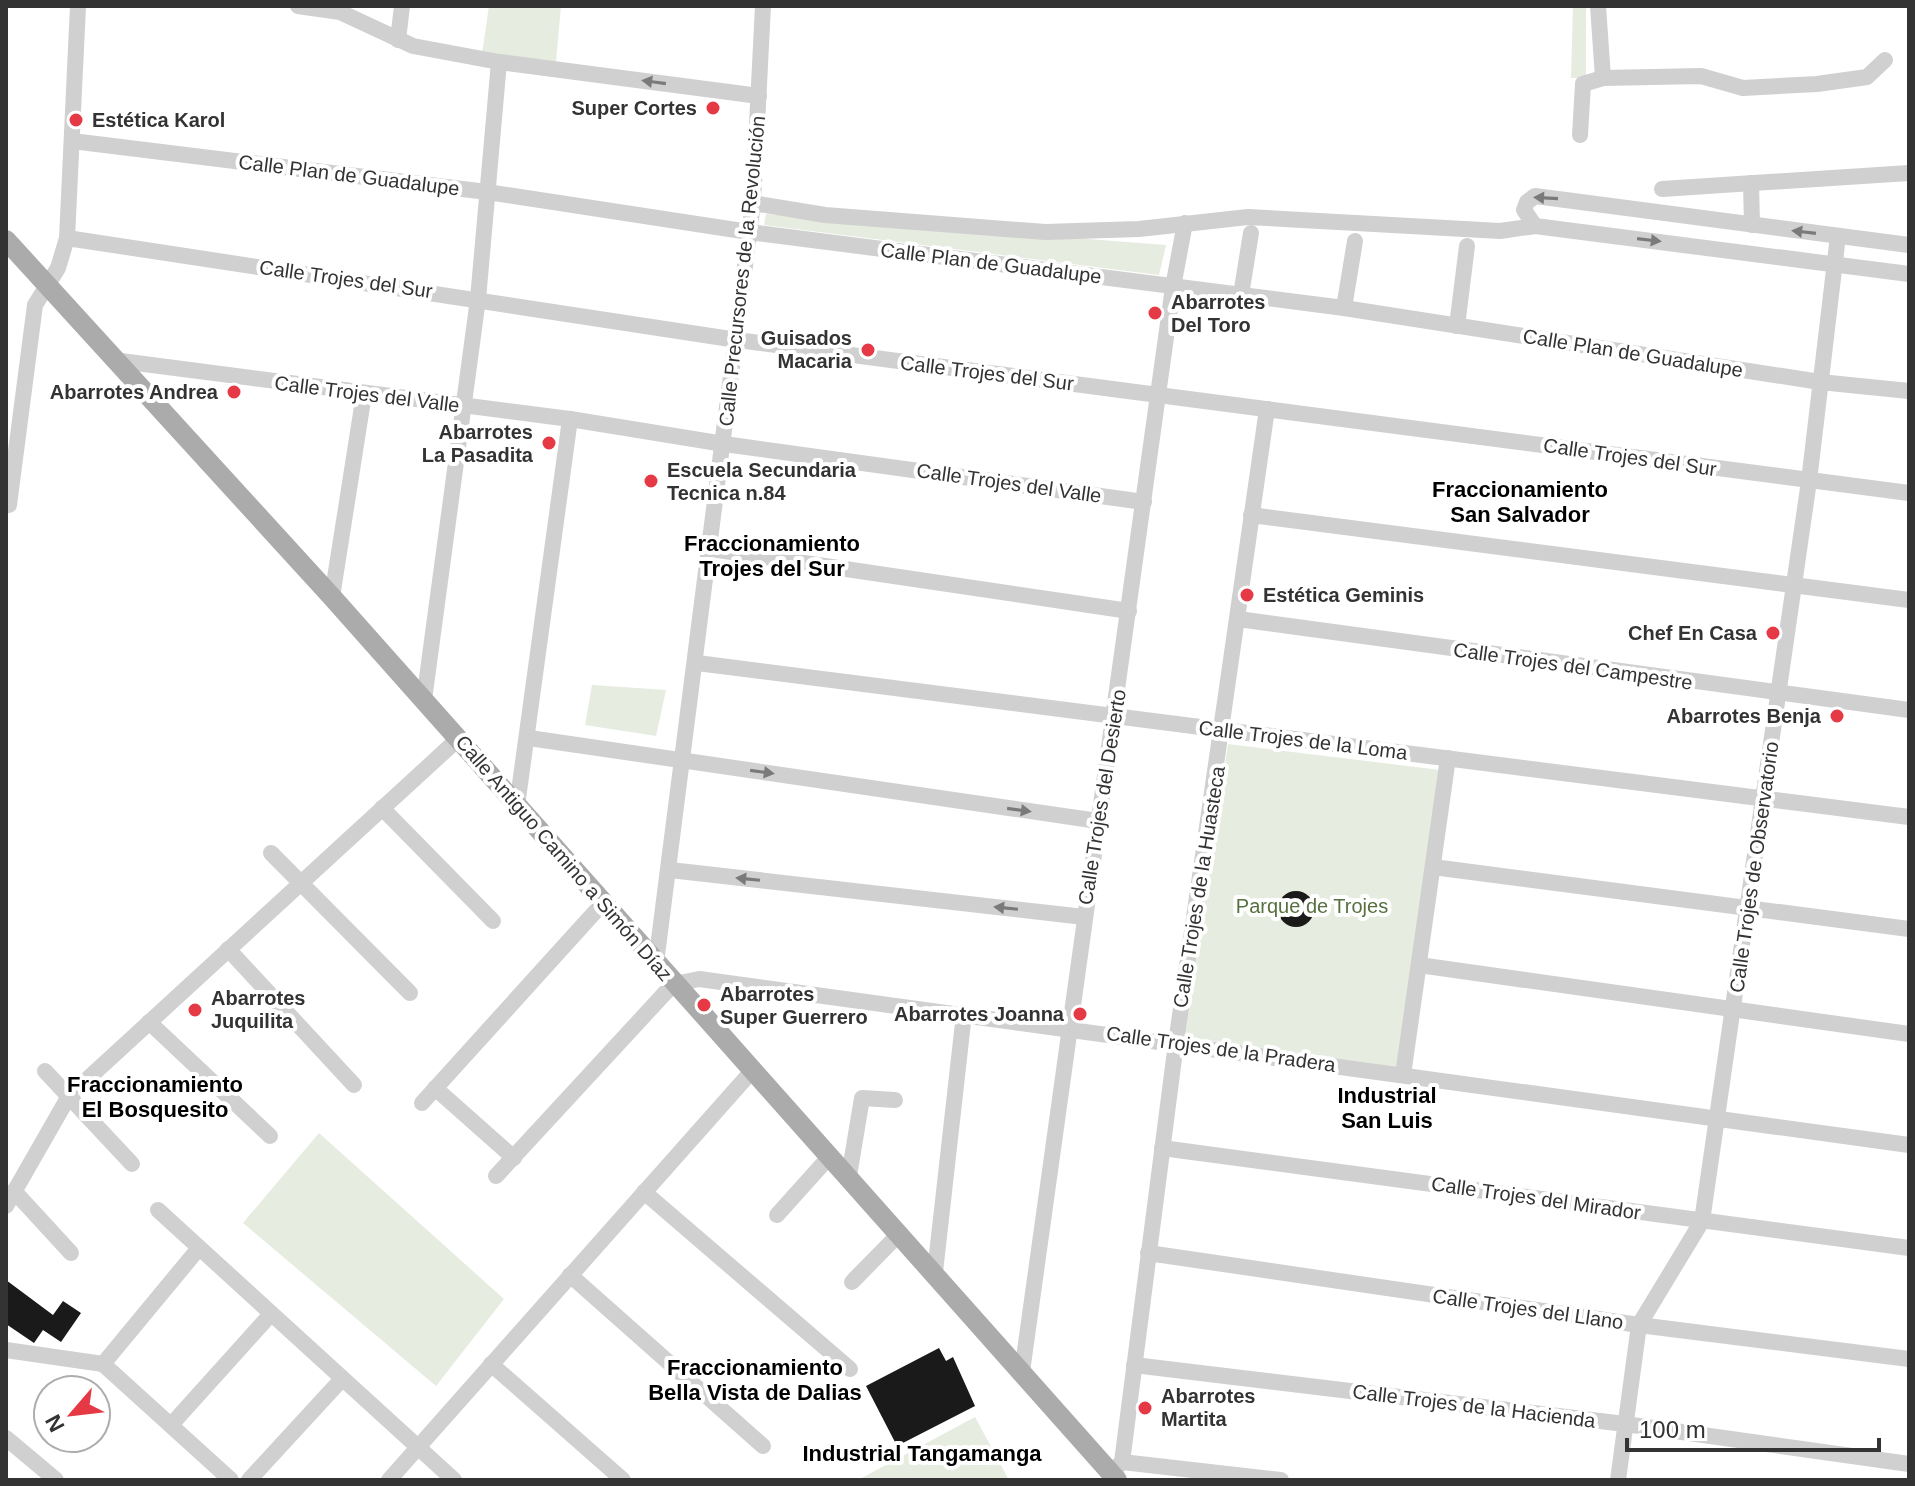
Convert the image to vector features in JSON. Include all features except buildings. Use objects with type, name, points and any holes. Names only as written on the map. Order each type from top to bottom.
[{"type":"main road","name":"Calle Antiguo Camino a Simón Díaz","points":[[6,240],[47,289],[332,597],[1022,1372],[1117,1472]]},
{"type":"street","points":[[9,505],[35,305],[47,289],[67,238],[78,6]]},
{"type":"street","points":[[298,6],[340,12],[398,40],[499,62],[759,96]]},
{"type":"street","points":[[398,40],[402,6]]},
{"type":"street","name":"Calle Precursores de la Revolución","points":[[656,963],[697,663],[753,203],[763,6]]},
{"type":"street","points":[[1598,6],[1603,78]]},
{"type":"street","points":[[1580,135],[1583,84],[1603,78],[1701,76],[1743,88],[1817,84],[1867,77],[1885,60]]},
{"type":"street","points":[[424,700],[478,299],[499,62]]},
{"type":"street","name":"Calle Plan de Guadalupe","points":[[72,141],[487,192],[749,232],[1344,308],[1820,382],[1909,391]]},
{"type":"street","points":[[1662,189],[1909,173]]},
{"type":"street","points":[[1751,183],[1752,225]]},
{"type":"street","points":[[1535,226],[1524,210],[1527,202],[1535,196],[1909,245]]},
{"type":"street","points":[[753,203],[825,215],[1045,232],[1139,229],[1248,217],[1500,231],[1535,226],[1909,274]]},
{"type":"street","name":"Calle Trojes del Desierto","points":[[1022,1372],[1173,287],[1185,223]]},
{"type":"street","points":[[1241,295],[1251,233]]},
{"type":"street","name":"Calle Trojes de Observatorio","points":[[1618,1480],[1639,1325],[1702,1221],[1809,481],[1838,236]]},
{"type":"street","name":"Calle Trojes del Sur","points":[[67,238],[737,340],[1909,493]]},
{"type":"street","points":[[1344,308],[1355,241]]},
{"type":"street","points":[[1457,326],[1467,246]]},
{"type":"street","name":"Calle Trojes del Valle","points":[[113,360],[570,419],[724,444],[1144,502]]},
{"type":"street","points":[[332,597],[364,394]]},
{"type":"street","name":"Calle Trojes de la Huasteca","points":[[1117,1472],[1267,409]]},
{"type":"street","points":[[517,806],[529,738],[570,419]]},
{"type":"street","points":[[1251,515],[1909,600]]},
{"type":"street","points":[[711,549],[1129,611]]},
{"type":"street","name":"Calle Trojes del Campestre","points":[[1238,619],[1779,695],[1909,710]]},
{"type":"street","name":"Calle Trojes de la Loma","points":[[697,663],[1909,817]]},
{"type":"street","points":[[529,738],[1098,821]]},
{"type":"street","points":[[71,1253],[10,1198],[69,1096],[458,739]]},
{"type":"street","points":[[1403,1075],[1448,758]]},
{"type":"street","points":[[382,808],[493,921]]},
{"type":"street","points":[[271,853],[410,993]]},
{"type":"street","points":[[1433,867],[1909,929]]},
{"type":"street","points":[[670,870],[1084,917]]},
{"type":"street","points":[[422,1103],[604,902]]},
{"type":"street","points":[[228,949],[354,1085]]},
{"type":"street","points":[[1419,965],[1909,1034]]},
{"type":"street","name":"Calle Trojes de la Pradera","points":[[675,984],[699,979],[1909,1145]]},
{"type":"street","points":[[496,1176],[675,984]]},
{"type":"street","points":[[935,1272],[964,1014]]},
{"type":"street","points":[[149,1022],[270,1136]]},
{"type":"street","points":[[45,1071],[132,1164]]},
{"type":"street","points":[[389,1480],[752,1071]]},
{"type":"street","points":[[435,1088],[514,1158]]},
{"type":"street","points":[[849,1176],[862,1098],[895,1100]]},
{"type":"street","name":"Calle Trojes del Mirador","points":[[1162,1148],[1909,1248]]},
{"type":"street","points":[[777,1215],[830,1156]]},
{"type":"street","points":[[644,1192],[850,1369]]},
{"type":"street","points":[[158,1210],[454,1480]]},
{"type":"street","points":[[852,1282],[900,1233]]},
{"type":"street","points":[[103,1364],[199,1248]]},
{"type":"street","name":"Calle Trojes del Llano","points":[[1148,1253],[1639,1325],[1909,1359]]},
{"type":"street","points":[[570,1275],[763,1446]]},
{"type":"street","points":[[171,1425],[271,1314]]},
{"type":"street","points":[[6,1350],[103,1364],[231,1480]]},
{"type":"street","points":[[491,1364],[623,1480]]},
{"type":"street","name":"Calle Trojes de la Hacienda","points":[[1134,1365],[1625,1424],[1909,1464]]},
{"type":"street","points":[[249,1480],[342,1379]]},
{"type":"street","points":[[6,1438],[56,1480]]},
{"type":"street","points":[[1117,1472],[1281,1480]]},
{"type":"green space","points":[[489,6],[561,6],[556,62],[482,54]]},
{"type":"green space","points":[[1573,6],[1586,6],[1586,78],[1571,78]]},
{"type":"green space","points":[[766,214],[1166,245],[1159,275],[764,225]]},
{"type":"green space","points":[[592,685],[666,690],[656,736],[585,725]]},
{"type":"green space","name":"Parque de Trojes","points":[[1228,744],[1440,770],[1397,1067],[1185,1037]]},
{"type":"green space","points":[[319,1133],[504,1299],[436,1386],[243,1223]]},
{"type":"green space","points":[[975,1417],[1009,1480],[858,1480]]},
{"type":"place","name":"Super Cortes","points":[[713,108]]},
{"type":"place","name":"Estética Karol","points":[[76,120]]},
{"type":"place","name":"Abarrotes Del Toro","points":[[1155,313]]},
{"type":"place","name":"Guisados Macaria","points":[[868,350]]},
{"type":"place","name":"Abarrotes Andrea","points":[[234,392]]},
{"type":"place","name":"Abarrotes La Pasadita","points":[[549,443]]},
{"type":"place","name":"Escuela Secundaria Tecnica n.84","points":[[651,481]]},
{"type":"place","name":"Estética Geminis","points":[[1247,595]]},
{"type":"place","name":"Chef En Casa","points":[[1773,633]]},
{"type":"place","name":"Abarrotes Benja","points":[[1837,716]]},
{"type":"place","name":"Abarrotes Super Guerrero","points":[[704,1005]]},
{"type":"place","name":"Abarrotes Juquilita","points":[[195,1010]]},
{"type":"place","name":"Abarrotes Joanna","points":[[1080,1014]]},
{"type":"place","name":"Abarrotes Martita","points":[[1145,1408]]},
{"type":"district","name":"Fraccionamiento San Salvador","points":[[1520,502]]},
{"type":"district","name":"Fraccionamiento Trojes del Sur","points":[[772,556]]},
{"type":"district","name":"Fraccionamiento El Bosquesito","points":[[155,1096]]},
{"type":"district","name":"Industrial San Luis","points":[[1387,1108]]},
{"type":"district","name":"Fraccionamiento Bella Vista de Dalias","points":[[755,1380]]},
{"type":"district","name":"Industrial Tangamanga","points":[[922,1453]]}]
